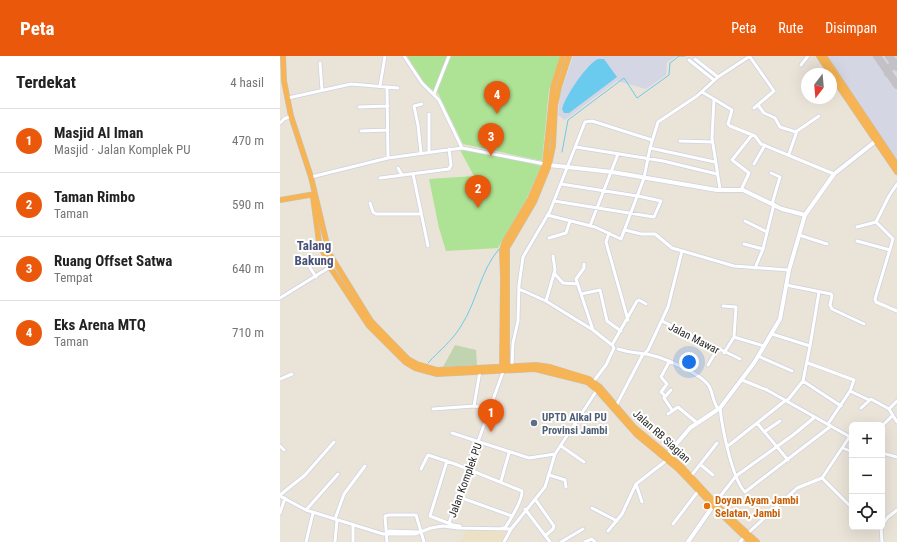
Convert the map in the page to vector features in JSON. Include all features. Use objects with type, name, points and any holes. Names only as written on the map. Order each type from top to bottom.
[{"type":"highway","points":[[283,56],[282,81],[288,98],[291,116],[311,176],[326,245],[335,265],[371,321],[415,368],[427,373],[437,374],[505,368]]},
{"type":"highway","points":[[547,165],[553,87],[563,56]]},
{"type":"highway","points":[[505,368],[502,250],[505,241],[532,200],[547,165],[553,146],[555,106],[559,87],[569,56]]},
{"type":"highway","points":[[819,56],[827,68]]},
{"type":"highway","points":[[824,56],[897,172]]},
{"type":"highway","points":[[837,83],[877,140],[897,165]]},
{"type":"highway","points":[[280,200],[314,193]]},
{"type":"highway","points":[[314,193],[319,242],[330,267],[369,326],[399,352],[417,364],[437,370],[542,367]]},
{"type":"highway","name":"Jalan RB Siagian","points":[[542,367],[584,377],[600,387],[634,427],[667,457],[746,536],[750,542]]},
{"type":"highway","name":"Jalan RB Siagian","points":[[542,367],[587,382],[598,390],[637,435],[691,476],[714,504]]},
{"type":"highway","name":"Jalan RB Siagian","points":[[746,536],[757,542]]},
{"type":"street","points":[[380,86],[385,56]]},
{"type":"street","points":[[404,56],[422,83],[442,104],[462,148]]},
{"type":"street","points":[[434,94],[449,56]]},
{"type":"street","points":[[547,215],[590,226],[609,233],[621,240],[632,214],[644,178],[647,159],[658,122],[702,92],[718,77],[750,56],[774,90],[774,93],[754,108]]},
{"type":"street","points":[[801,64],[808,56]]},
{"type":"street","points":[[695,59],[718,77]]},
{"type":"street","points":[[689,60],[714,80]]},
{"type":"street","points":[[320,63],[322,90]]},
{"type":"street","points":[[288,98],[351,84],[398,88]]},
{"type":"street","points":[[387,87],[388,158]]},
{"type":"street","points":[[702,92],[732,110],[729,126],[752,135],[759,143],[765,146],[789,154],[834,174]]},
{"type":"street","points":[[714,99],[712,142],[720,190]]},
{"type":"street","points":[[421,153],[414,106],[422,104]]},
{"type":"street","points":[[758,105],[764,113],[775,118],[780,127],[796,132]]},
{"type":"street","points":[[359,107],[388,106]]},
{"type":"street","points":[[429,114],[429,151]]},
{"type":"street","points":[[280,123],[284,119],[291,116]]},
{"type":"street","points":[[789,154],[796,132],[819,116]]},
{"type":"street","name":"Jalan Komplek PU","points":[[449,524],[491,409],[513,343],[518,321],[519,289],[523,257],[554,201],[588,120],[652,140]]},
{"type":"street","points":[[360,131],[388,130]]},
{"type":"street","points":[[741,190],[749,173],[732,161],[739,149],[752,135]]},
{"type":"street","points":[[608,531],[622,514],[636,484],[667,457],[696,422],[706,418],[719,408],[742,380],[772,334],[781,315],[789,270],[805,215],[834,174],[877,140]]},
{"type":"street","points":[[680,141],[712,142]]},
{"type":"street","points":[[754,164],[765,146]]},
{"type":"street","points":[[576,147],[647,159],[717,174]]},
{"type":"street","points":[[311,176],[388,158],[429,151],[462,148],[547,165],[612,172],[720,190],[741,190],[773,204],[805,215]]},
{"type":"street","points":[[650,148],[715,162]]},
{"type":"street","points":[[380,178],[449,169],[451,165],[449,149]]},
{"type":"street","points":[[590,226],[605,191],[618,154]]},
{"type":"street","points":[[398,168],[402,175]]},
{"type":"street","points":[[755,268],[756,261],[763,249],[780,177],[771,173]]},
{"type":"street","points":[[413,174],[420,214],[428,246]]},
{"type":"street","points":[[554,201],[653,217],[662,202],[638,196],[561,184]]},
{"type":"street","points":[[876,222],[888,196],[897,184]]},
{"type":"street","points":[[370,203],[373,212],[376,214],[420,214]]},
{"type":"street","points":[[549,238],[566,233],[570,221]]},
{"type":"street","points":[[745,221],[767,232]]},
{"type":"street","points":[[857,227],[876,222]]},
{"type":"street","points":[[876,222],[892,237],[890,250],[874,299],[876,302],[897,311]]},
{"type":"street","points":[[625,230],[657,234],[672,248],[734,266],[789,270]]},
{"type":"street","points":[[609,233],[606,242],[628,320]]},
{"type":"street","points":[[798,235],[827,244]]},
{"type":"street","points":[[857,241],[890,250]]},
{"type":"street","points":[[744,244],[763,249]]},
{"type":"street","points":[[616,406],[662,321],[672,294],[682,251]]},
{"type":"street","points":[[546,301],[554,273],[553,256]]},
{"type":"street","points":[[307,263],[316,277]]},
{"type":"street","points":[[584,264],[583,269],[577,278],[593,330]]},
{"type":"street","points":[[280,298],[330,267]]},
{"type":"street","points":[[554,273],[563,283],[578,284]]},
{"type":"street","points":[[786,286],[832,295],[830,305],[834,311],[864,324]]},
{"type":"street","points":[[519,289],[546,301],[593,330],[612,345],[614,348],[610,358],[593,382]]},
{"type":"street","points":[[581,294],[600,290],[607,321],[621,331]]},
{"type":"street","points":[[728,446],[787,401],[803,381],[808,363],[820,292]]},
{"type":"street","points":[[612,345],[628,320],[637,301],[646,304]]},
{"type":"street","points":[[723,306],[736,307],[734,337]]},
{"type":"street","name":"Jalan Mawar","points":[[662,321],[724,353],[734,337],[764,346]]},
{"type":"street","points":[[772,334],[810,346]]},
{"type":"street","points":[[618,349],[637,354],[645,354],[669,362],[701,376],[708,385],[719,408],[736,476],[744,492],[747,492],[830,425],[850,391],[854,380],[808,363]]},
{"type":"street","points":[[708,366],[718,350]]},
{"type":"street","points":[[724,353],[740,360]]},
{"type":"street","points":[[758,356],[792,371]]},
{"type":"street","points":[[669,362],[661,378],[667,384],[661,392],[665,396],[664,399],[672,410]]},
{"type":"street","points":[[474,406],[480,371]]},
{"type":"street","points":[[280,379],[292,374]]},
{"type":"street","points":[[742,380],[767,390],[849,436]]},
{"type":"street","points":[[803,381],[841,406]]},
{"type":"street","points":[[504,542],[511,529],[545,487],[555,454],[598,390]]},
{"type":"street","points":[[665,396],[671,390]]},
{"type":"street","points":[[850,391],[869,400],[871,399],[889,409],[897,422]]},
{"type":"street","points":[[861,408],[869,400]]},
{"type":"street","points":[[889,409],[897,401]]},
{"type":"street","points":[[433,409],[474,406],[491,409]]},
{"type":"street","points":[[668,414],[678,407],[696,422]]},
{"type":"street","points":[[885,423],[892,416]]},
{"type":"street","points":[[688,542],[714,504],[736,476],[777,447],[815,417]]},
{"type":"street","points":[[764,432],[780,420]]},
{"type":"street","points":[[757,423],[788,460]]},
{"type":"street","points":[[452,433],[479,441],[509,453],[529,458],[555,454]]},
{"type":"street","points":[[740,542],[797,488],[822,478],[849,440]]},
{"type":"street","points":[[334,442],[305,475],[280,495],[313,513],[370,531],[386,534],[389,531],[420,532],[443,526],[458,528],[511,529]]},
{"type":"street","points":[[691,476],[717,443]]},
{"type":"street","points":[[280,446],[284,450]]},
{"type":"street","points":[[561,446],[584,462]]},
{"type":"street","points":[[843,448],[849,451]]},
{"type":"street","points":[[501,481],[509,453]]},
{"type":"street","points":[[885,454],[897,457]]},
{"type":"street","points":[[422,469],[428,456],[447,461],[518,488],[523,494],[505,528],[457,526],[430,516],[447,461]]},
{"type":"street","points":[[701,465],[713,475]]},
{"type":"street","points":[[334,542],[336,520],[344,494],[365,466]]},
{"type":"street","points":[[306,510],[338,474]]},
{"type":"street","points":[[549,475],[564,480],[566,487]]},
{"type":"street","points":[[822,478],[849,505]]},
{"type":"street","points":[[636,484],[642,502]]},
{"type":"street","points":[[673,524],[699,490]]},
{"type":"street","points":[[459,497],[512,516]]},
{"type":"street","points":[[280,513],[285,498]]},
{"type":"street","points":[[535,499],[554,526],[553,529],[546,534]]},
{"type":"street","points":[[592,508],[617,521]]},
{"type":"street","points":[[526,509],[546,534],[550,542]]},
{"type":"street","points":[[885,522],[897,510]]},
{"type":"street","points":[[306,542],[313,513]]},
{"type":"street","points":[[387,542],[385,516],[389,515],[416,516],[424,542]]},
{"type":"street","points":[[353,526],[353,542]]},
{"type":"street","points":[[561,542],[583,529]]},
{"type":"street","points":[[882,530],[882,542]]},
{"type":"street","points":[[585,542],[590,539],[595,542]]},
{"type":"shaded area","points":[[573,56],[677,56],[667,62],[666,75],[646,89],[617,81],[565,120],[558,115],[560,95]]},
{"type":"shaded area","points":[[827,56],[897,56],[897,162],[837,71],[837,68],[835,68]]},
{"type":"shaded area","points":[[466,530],[508,531],[502,542],[453,542],[462,540]]},
{"type":"green space","points":[[407,56],[561,56],[549,90],[542,161],[463,144],[438,93],[426,86]]},
{"type":"green space","points":[[460,150],[499,155],[541,166],[526,200],[498,248],[446,251],[439,228],[429,179],[474,176]]},
{"type":"green space","points":[[455,345],[476,350],[477,365],[443,367]]},
{"type":"water","points":[[598,59],[604,59],[617,77],[569,113],[564,113],[562,109],[567,96],[588,67]]},
{"type":"waterway","points":[[562,152],[568,120],[624,78],[637,98],[669,75],[670,63],[679,56],[685,56]]},
{"type":"waterway","points":[[428,363],[458,331],[471,307],[487,267],[499,249]]},
{"type":"taxiway","points":[[877,56],[897,85]]},
{"type":"taxiway","points":[[889,56],[897,67]]},
{"type":"taxiway","points":[[888,73],[889,68],[897,63]]},
{"type":"place","name":"Eks Arena MTQ","points":[[497,114]]},
{"type":"place","name":"Ruang Offset Satwa","points":[[491,156]]},
{"type":"place","name":"Taman Rimbo","points":[[478,208]]},
{"type":"place","name":"UPTD Alkal PU Provinsi Jambi","points":[[534,423]]},
{"type":"place","name":"Masjid Al Iman","points":[[491,432]]},
{"type":"place","name":"Doyan Ayam Jambi Selatan, Jambi","points":[[707,506]]},
{"type":"district","name":"Talang Bakung","points":[[314,252]]}]
